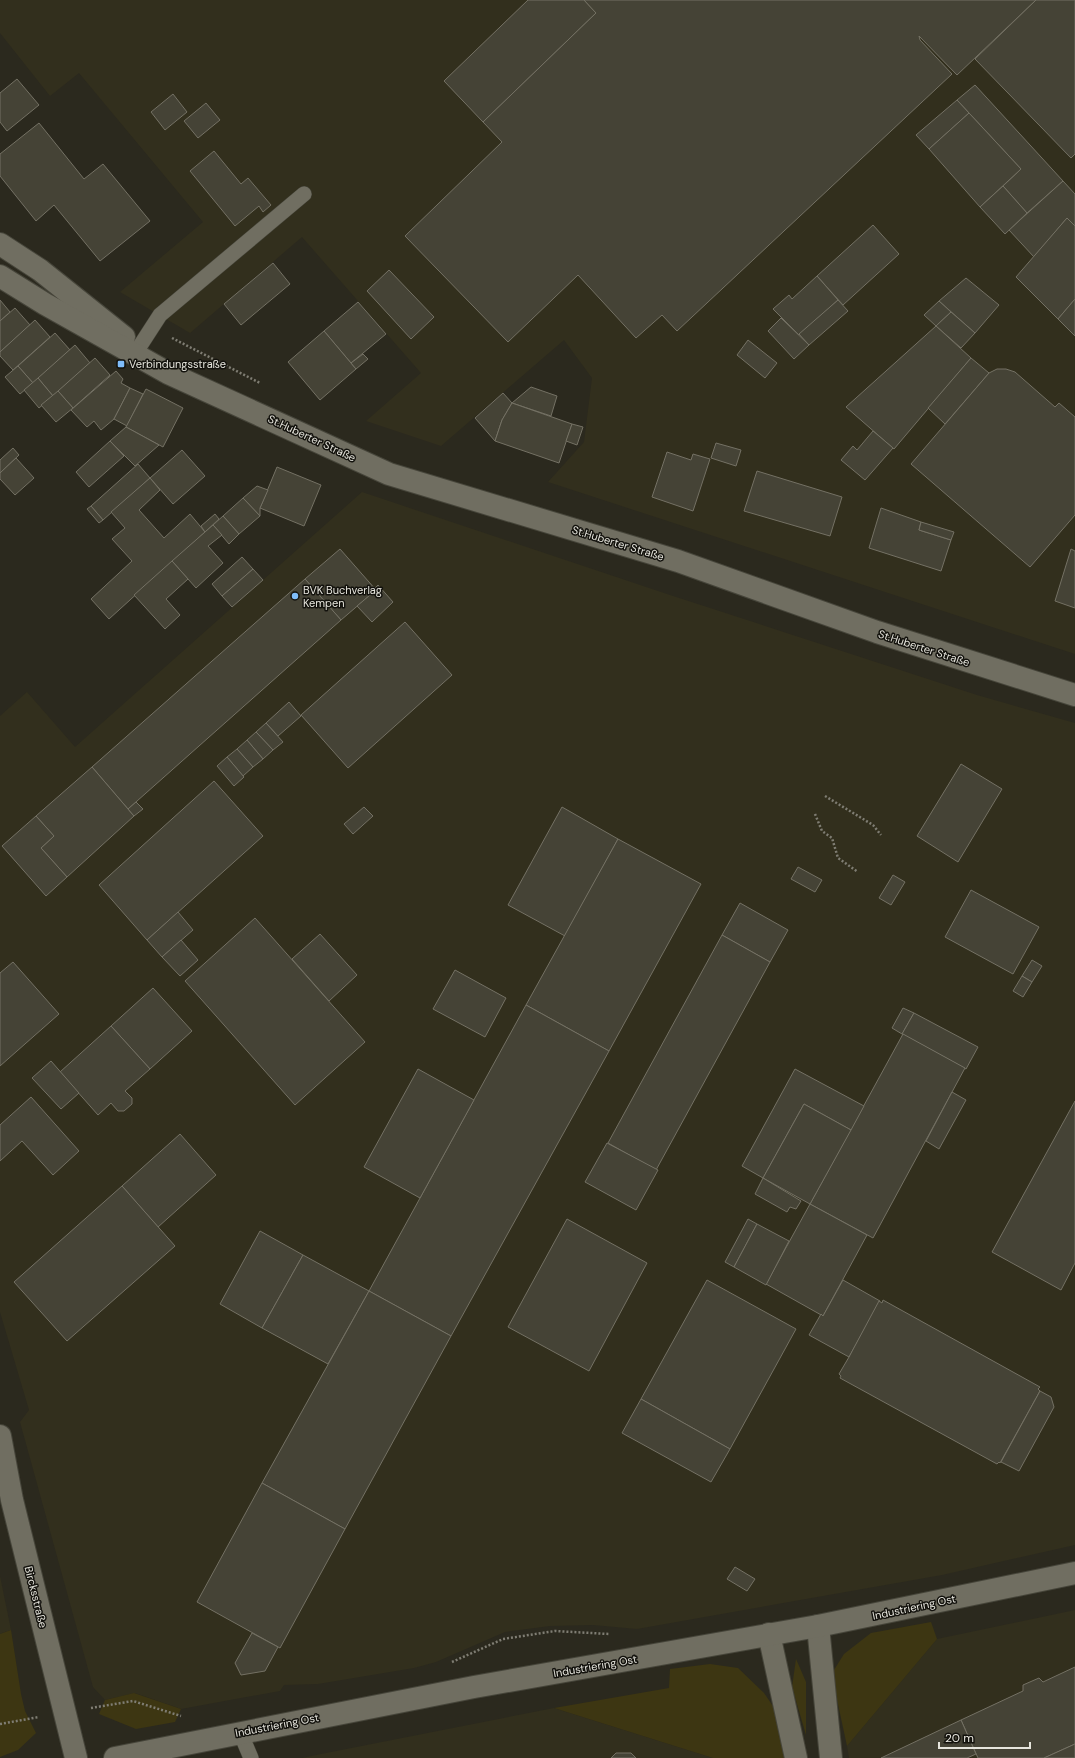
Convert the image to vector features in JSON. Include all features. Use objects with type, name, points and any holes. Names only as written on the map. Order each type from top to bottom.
[{"type":"street","name":"St.Huberter Straße","points":[[0,244],[40,270],[138,352],[168,373],[390,474],[678,561],[877,632],[1075,695]]},
{"type":"street","name":"St.Huberter Straße","points":[[0,276],[45,304],[138,352]]},
{"type":"street","name":"Bircksstraße","points":[[0,1436],[5,1454],[12,1500],[76,1758]]},
{"type":"street","name":"Industriering Ost","points":[[115,1758],[240,1732],[474,1687],[818,1626],[1075,1573]]},
{"type":"street","points":[[818,1626],[830,1758]]},
{"type":"street","points":[[769,1634],[796,1758]]},
{"type":"lane","points":[[138,352],[152,325],[160,314],[304,194]]},
{"type":"lane","points":[[240,1732],[251,1758]]},
{"type":"path","points":[[152,325],[180,343],[265,386]]},
{"type":"path","points":[[824,796],[873,825],[881,835]]},
{"type":"path","points":[[815,814],[822,831],[832,838],[838,858],[858,872]]},
{"type":"shaded area","points":[[0,0],[1075,0],[1075,654],[548,482],[584,442],[592,378],[564,340],[441,446],[366,421],[421,373],[302,237],[190,333],[120,292],[203,222],[79,73],[50,96],[0,33]]},
{"type":"shaded area","points":[[362,492],[670,595],[977,695],[1075,723],[1075,1545],[942,1575],[637,1629],[593,1625],[550,1626],[505,1632],[436,1662],[414,1668],[318,1684],[284,1685],[280,1691],[181,1709],[135,1693],[105,1700],[93,1687],[20,1422],[29,1410],[0,1312],[0,716],[27,692],[75,747]]},
{"type":"shaded area","points":[[0,1576],[11,1630],[0,1634]]},
{"type":"shaded area","points":[[1075,1610],[1075,1758],[849,1758],[847,1746],[937,1639]]},
{"type":"shaded area","points":[[931,1622],[937,1639],[847,1746],[836,1695],[834,1670],[844,1654],[871,1633]]},
{"type":"shaded area","points":[[11,1630],[25,1711],[36,1733],[18,1750],[0,1757],[0,1634]]},
{"type":"shaded area","points":[[796,1659],[806,1682],[806,1735],[792,1687]]},
{"type":"shaded area","points":[[710,1664],[738,1668],[764,1693],[777,1712],[786,1758],[713,1758],[554,1708],[669,1688],[670,1669]]},
{"type":"shaded area","points":[[134,1693],[181,1709],[175,1722],[136,1729],[99,1714],[105,1700]]},
{"type":"shaded area","points":[[554,1708],[713,1758],[302,1758],[321,1754]]},
{"type":"building","points":[[528,0],[584,0],[596,13],[483,122],[444,81]]},
{"type":"building","points":[[584,0],[1036,0],[957,75],[919,36],[920,40],[952,74],[677,331],[662,315],[636,338],[578,275],[508,342],[405,236],[502,142],[483,122],[596,13]]},
{"type":"building","points":[[1036,0],[1075,0],[1075,154],[1071,158],[975,59]]},
{"type":"building","points":[[17,79],[39,105],[7,131],[0,122],[0,93]]},
{"type":"building","points":[[975,85],[1063,181],[1027,213],[1003,186],[1021,169],[957,100]]},
{"type":"building","points":[[173,94],[187,112],[165,130],[151,112]]},
{"type":"building","points":[[957,100],[969,113],[929,149],[916,135]]},
{"type":"building","points":[[206,103],[220,120],[198,138],[184,121]]},
{"type":"building","points":[[969,113],[1021,169],[980,207],[929,149]]},
{"type":"building","points":[[39,123],[84,179],[103,164],[150,221],[100,261],[54,205],[36,221],[0,176],[0,154]]},
{"type":"building","points":[[214,151],[241,184],[248,178],[271,205],[263,212],[259,206],[235,226],[190,171]]},
{"type":"building","points":[[1063,181],[1075,194],[1075,226],[1067,218],[1034,257],[1009,230]]},
{"type":"building","points":[[1003,186],[1027,213],[1005,234],[980,207]]},
{"type":"building","points":[[1067,218],[1075,226],[1075,299],[1058,319],[1016,277]]},
{"type":"building","points":[[873,225],[899,254],[843,305],[817,276]]},
{"type":"building","points":[[273,263],[290,284],[241,325],[224,304]]},
{"type":"building","points":[[389,270],[434,317],[411,339],[367,291]]},
{"type":"building","points":[[817,276],[838,300],[799,335],[773,309],[789,295],[792,299]]},
{"type":"building","points":[[966,278],[999,305],[975,333],[939,301]]},
{"type":"building","points":[[1075,299],[1075,336],[1058,319]]},
{"type":"building","points":[[0,300],[10,312],[0,321]]},
{"type":"building","points":[[838,300],[848,311],[809,345],[799,334]]},
{"type":"building","points":[[939,301],[951,312],[936,326],[924,315]]},
{"type":"building","points":[[358,302],[386,334],[351,363],[324,331]]},
{"type":"building","points":[[15,308],[30,325],[0,352],[0,321]]},
{"type":"building","points":[[951,312],[975,333],[961,348],[936,326]]},
{"type":"building","points":[[781,318],[809,345],[794,359],[768,331]]},
{"type":"building","points":[[35,320],[50,337],[13,370],[0,356],[0,352]]},
{"type":"building","points":[[936,326],[971,358],[894,449],[846,407]]},
{"type":"building","points":[[324,331],[356,369],[320,400],[288,362]]},
{"type":"building","points":[[55,333],[70,350],[33,383],[18,366]]},
{"type":"building","points":[[748,340],[777,363],[765,378],[737,355]]},
{"type":"building","points":[[75,345],[90,363],[53,396],[38,378]]},
{"type":"building","points":[[363,354],[368,359],[356,369],[351,363]]},
{"type":"building","points":[[95,358],[110,375],[73,408],[58,391]]},
{"type":"building","points":[[971,358],[989,373],[945,424],[928,408]]},
{"type":"building","points":[[18,366],[33,383],[20,394],[5,377]]},
{"type":"building","points":[[997,369],[1006,369],[1015,372],[1055,407],[1059,403],[1075,417],[1075,515],[1030,567],[911,464],[989,373]]},
{"type":"building","points":[[116,371],[123,379],[121,383],[130,388],[114,419],[101,430],[94,421],[87,427],[71,410]]},
{"type":"building","points":[[38,378],[53,396],[39,408],[24,390]]},
{"type":"building","points":[[531,387],[557,396],[551,416],[512,403]]},
{"type":"building","points":[[130,388],[143,394],[127,426],[114,419]]},
{"type":"building","points":[[146,389],[183,408],[163,447],[126,427]]},
{"type":"building","points":[[58,391],[73,408],[56,422],[41,405]]},
{"type":"building","points":[[503,393],[512,403],[502,420],[495,441],[475,418]]},
{"type":"building","points":[[512,403],[572,424],[559,463],[495,441],[502,420]]},
{"type":"building","points":[[572,424],[583,427],[577,445],[566,441]]},
{"type":"building","points":[[126,427],[159,445],[135,466],[110,441]]},
{"type":"building","points":[[873,431],[893,448],[865,480],[841,460],[853,446],[857,450]]},
{"type":"building","points":[[110,441],[124,456],[89,487],[76,472]]},
{"type":"building","points":[[716,443],[741,450],[736,466],[711,458]]},
{"type":"building","points":[[13,448],[19,455],[0,473],[0,460]]},
{"type":"building","points":[[182,450],[205,476],[173,504],[150,478]]},
{"type":"building","points":[[667,452],[691,460],[693,454],[710,459],[693,511],[652,497]]},
{"type":"building","points":[[16,458],[34,478],[15,495],[0,479],[0,473]]},
{"type":"building","points":[[138,464],[150,478],[103,520],[91,506]]},
{"type":"building","points":[[277,467],[321,485],[304,526],[260,508]]},
{"type":"building","points":[[757,471],[842,497],[830,536],[744,511]]},
{"type":"building","points":[[150,478],[160,490],[139,510],[164,538],[190,514],[205,532],[109,619],[91,599],[132,561],[112,539],[125,528],[111,512]]},
{"type":"building","points":[[257,486],[268,490],[260,508],[260,516],[243,498]]},
{"type":"building","points":[[243,498],[260,516],[239,534],[223,516]]},
{"type":"building","points":[[91,506],[103,520],[99,523],[87,509]]},
{"type":"building","points":[[881,508],[921,522],[919,530],[951,540],[941,571],[869,548]]},
{"type":"building","points":[[215,514],[219,519],[205,532],[201,526]]},
{"type":"building","points":[[223,516],[239,534],[229,544],[213,525]]},
{"type":"building","points":[[921,522],[954,532],[951,540],[919,530]]},
{"type":"building","points":[[213,525],[222,535],[208,546],[223,563],[196,588],[172,561]]},
{"type":"building","points":[[340,549],[376,590],[341,620],[305,579]]},
{"type":"building","points":[[1071,549],[1075,551],[1075,608],[1055,601]]},
{"type":"building","points":[[242,557],[253,569],[222,596],[212,584]]},
{"type":"building","points":[[172,561],[188,579],[166,599],[180,615],[165,629],[134,595]]},
{"type":"building","points":[[253,569],[263,580],[232,607],[222,596]]},
{"type":"building","points":[[305,579],[341,620],[128,809],[92,767]]},
{"type":"building","points":[[378,585],[393,602],[372,622],[357,606],[376,590],[375,588]]},
{"type":"building","points":[[405,622],[452,675],[348,768],[301,715]]},
{"type":"building","points":[[289,702],[301,716],[278,736],[266,723]]},
{"type":"building","points":[[266,723],[283,742],[273,750],[256,732]]},
{"type":"building","points":[[256,732],[273,750],[263,759],[247,740]]},
{"type":"building","points":[[247,740],[263,759],[253,767],[237,749]]},
{"type":"building","points":[[237,749],[253,767],[243,776],[227,757]]},
{"type":"building","points":[[227,757],[244,777],[234,786],[217,766]]},
{"type":"building","points":[[961,764],[1002,789],[958,862],[917,836]]},
{"type":"building","points":[[92,767],[134,816],[67,877],[41,848],[54,836],[36,816]]},
{"type":"building","points":[[214,781],[263,836],[147,940],[99,885]]},
{"type":"building","points":[[136,802],[143,809],[134,816],[128,809]]},
{"type":"building","points":[[364,807],[373,816],[353,834],[344,824]]},
{"type":"building","points":[[562,807],[618,839],[565,936],[508,905]]},
{"type":"building","points":[[36,816],[54,836],[41,848],[67,877],[46,896],[2,846]]},
{"type":"building","points":[[618,839],[701,884],[609,1051],[526,1005]]},
{"type":"building","points":[[798,867],[822,880],[815,892],[791,879]]},
{"type":"building","points":[[893,875],[905,882],[891,905],[879,898]]},
{"type":"building","points":[[971,890],[1039,927],[1013,974],[945,937]]},
{"type":"building","points":[[740,903],[788,930],[770,962],[722,935]]},
{"type":"building","points":[[178,912],[193,930],[162,957],[147,940]]},
{"type":"building","points":[[255,918],[365,1042],[295,1105],[185,981]]},
{"type":"building","points":[[320,934],[357,975],[329,1001],[292,959]]},
{"type":"building","points":[[722,935],[770,962],[656,1170],[608,1143]]},
{"type":"building","points":[[181,940],[198,960],[180,976],[162,957]]},
{"type":"building","points":[[1032,960],[1042,966],[1032,982],[1022,976]]},
{"type":"building","points":[[13,962],[59,1014],[0,1066],[0,973]]},
{"type":"building","points":[[455,970],[506,998],[485,1037],[433,1009]]},
{"type":"building","points":[[1022,976],[1032,982],[1023,997],[1013,991]]},
{"type":"building","points":[[153,988],[192,1031],[150,1069],[111,1026]]},
{"type":"building","points":[[526,1005],[609,1051],[451,1336],[369,1291]]},
{"type":"building","points":[[903,1008],[914,1013],[902,1034],[892,1028]]},
{"type":"building","points":[[914,1013],[978,1047],[966,1069],[902,1034]]},
{"type":"building","points":[[111,1026],[150,1069],[125,1091],[132,1098],[132,1104],[124,1111],[118,1111],[111,1103],[98,1115],[60,1072]]},
{"type":"building","points":[[903,1034],[965,1068],[873,1238],[810,1204]]},
{"type":"building","points":[[51,1061],[79,1093],[61,1109],[32,1078]]},
{"type":"building","points":[[418,1069],[474,1100],[420,1198],[364,1167]]},
{"type":"building","points":[[795,1069],[864,1106],[851,1130],[804,1104],[763,1178],[742,1166]]},
{"type":"building","points":[[952,1092],[966,1100],[939,1149],[926,1141]]},
{"type":"building","points":[[31,1097],[79,1151],[53,1175],[22,1141],[0,1161],[0,1125]]},
{"type":"building","points":[[1075,1101],[1075,1263],[1061,1290],[992,1252]]},
{"type":"building","points":[[804,1104],[851,1130],[810,1204],[763,1178]]},
{"type":"building","points":[[180,1134],[216,1175],[158,1227],[122,1186]]},
{"type":"building","points":[[607,1143],[658,1170],[636,1210],[585,1182]]},
{"type":"building","points":[[763,1178],[801,1201],[796,1209],[790,1207],[787,1212],[755,1194]]},
{"type":"building","points":[[122,1186],[175,1246],[67,1341],[14,1282]]},
{"type":"building","points":[[810,1204],[867,1235],[823,1316],[766,1284]]},
{"type":"building","points":[[567,1219],[647,1263],[589,1371],[508,1327]]},
{"type":"building","points":[[748,1219],[757,1224],[734,1267],[725,1262]]},
{"type":"building","points":[[757,1224],[789,1241],[766,1285],[734,1267]]},
{"type":"building","points":[[260,1231],[303,1255],[262,1328],[220,1304]]},
{"type":"building","points":[[303,1255],[369,1291],[328,1364],[262,1328]]},
{"type":"building","points":[[707,1280],[796,1329],[730,1449],[641,1399]]},
{"type":"building","points":[[843,1280],[880,1301],[849,1357],[809,1335],[821,1314],[823,1316]]},
{"type":"building","points":[[369,1291],[451,1336],[345,1529],[262,1483]]},
{"type":"building","points":[[883,1300],[1040,1387],[1038,1389],[1040,1391],[1000,1463],[999,1462],[997,1464],[840,1378],[841,1376],[839,1374],[879,1301],[882,1303]]},
{"type":"building","points":[[1040,1391],[1051,1397],[1054,1407],[1019,1471],[1001,1462]]},
{"type":"building","points":[[641,1399],[730,1449],[711,1482],[622,1433]]},
{"type":"building","points":[[262,1483],[345,1529],[280,1648],[197,1602]]},
{"type":"building","points":[[735,1567],[755,1579],[747,1591],[727,1579]]},
{"type":"building","points":[[252,1633],[278,1647],[265,1671],[241,1675],[235,1663]]},
{"type":"building","points":[[1075,1667],[1075,1744],[1044,1758],[978,1758],[961,1720],[1023,1691],[1023,1685],[1039,1678],[1043,1682]]},
{"type":"building","points":[[961,1720],[976,1754],[967,1758],[881,1758]]},
{"type":"building","points":[[1075,1744],[1075,1758],[1044,1758]]},
{"type":"building","points":[[616,1753],[631,1753],[636,1758],[611,1758]]},
{"type":"place","name":"Verbindungsstraße","points":[[121,364]]},
{"type":"place","name":"BVK Buchverlag Kempen","points":[[295,596]]}]
